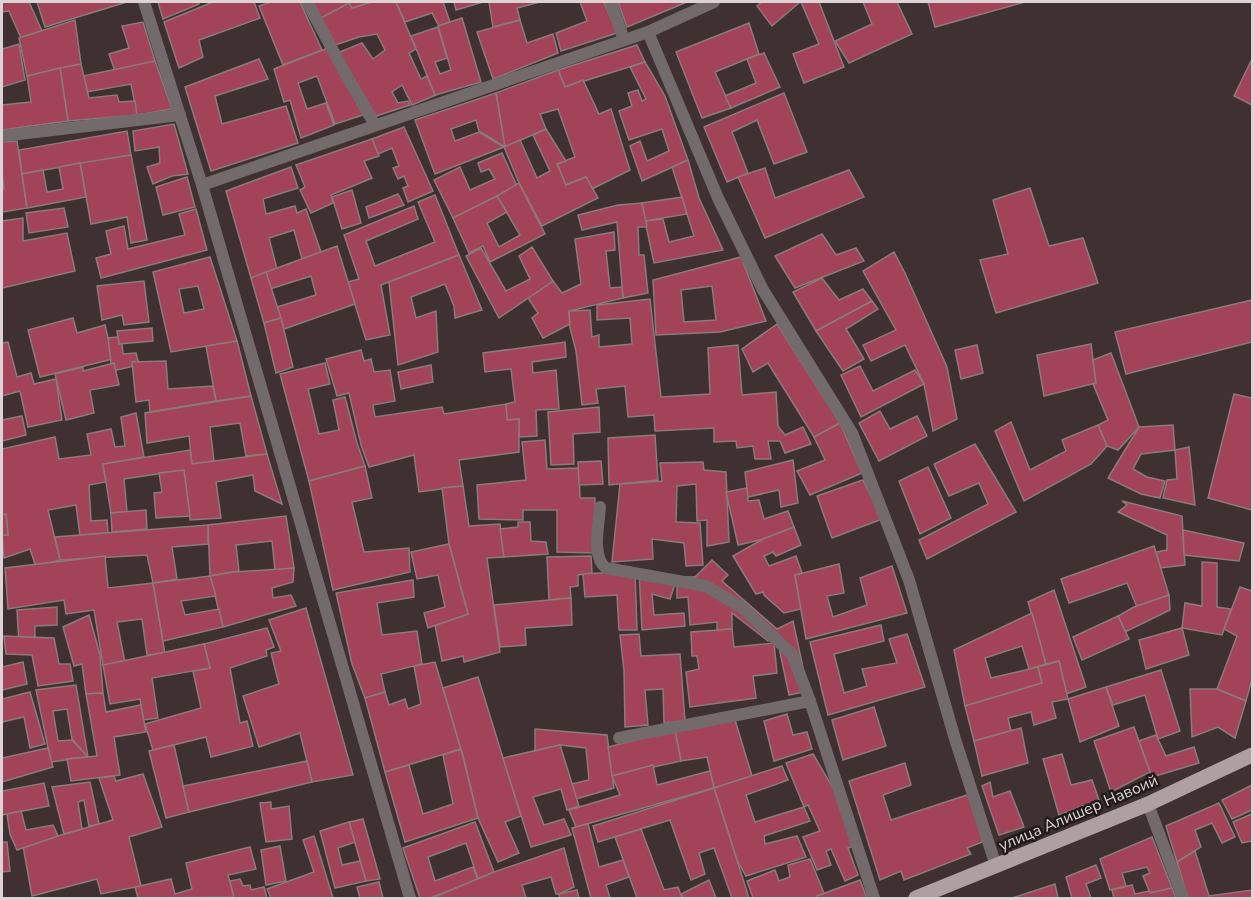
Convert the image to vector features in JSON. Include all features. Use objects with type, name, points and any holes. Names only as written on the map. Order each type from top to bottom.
[{"type":"main road","name":"улица Алишер Навоий","points":[[916,898],[1148,804],[1252,755]]},
{"type":"street","points":[[144,2],[202,185],[410,898]]},
{"type":"street","points":[[307,2],[375,125]]},
{"type":"street","points":[[611,2],[624,40]]},
{"type":"street","points":[[202,185],[648,32],[714,2]]},
{"type":"street","points":[[648,32],[718,198],[764,290],[852,433],[909,580],[955,739],[996,866]]},
{"type":"street","points":[[2,136],[180,115]]},
{"type":"street","points":[[600,507],[598,554],[600,563],[606,568],[706,586],[741,606],[792,654],[874,898]]},
{"type":"street","points":[[619,738],[810,702]]},
{"type":"street","points":[[1148,804],[1184,898]]},
{"type":"building","points":[[2,2],[29,2],[42,31],[21,38],[9,11],[2,12]]},
{"type":"building","points":[[37,2],[127,2],[45,27]]},
{"type":"building","points":[[158,2],[199,2],[199,4],[163,19]]},
{"type":"building","points":[[213,2],[254,2],[260,18],[199,40],[203,57],[179,68],[164,22]]},
{"type":"building","points":[[271,2],[300,2],[322,50],[283,65],[259,6]]},
{"type":"building","points":[[313,2],[373,2],[352,9],[349,3],[321,18]]},
{"type":"building","points":[[372,2],[396,2],[416,49],[409,53],[421,79],[427,76],[436,95],[412,105],[402,85],[392,92],[398,103],[408,101],[410,105],[376,116],[337,53],[362,43],[373,59],[385,50],[377,34],[332,46],[321,18],[349,3],[352,8]]},
{"type":"building","points":[[396,2],[443,2],[450,22],[439,26],[432,13],[405,22]]},
{"type":"building","points":[[454,2],[483,2],[456,10]]},
{"type":"building","points":[[489,2],[540,2],[517,8],[520,20],[493,27]]},
{"type":"building","points":[[580,2],[604,2],[617,33],[561,51],[556,33],[587,21]]},
{"type":"building","points":[[618,2],[687,2],[627,27]]},
{"type":"building","points":[[762,2],[800,2],[772,26],[757,6]]},
{"type":"building","points":[[801,2],[819,2],[844,67],[804,83],[793,54],[819,44]]},
{"type":"building","points":[[863,2],[897,2],[912,34],[849,63],[835,41],[872,24]]},
{"type":"building","points":[[928,2],[1025,2],[935,27]]},
{"type":"building","points":[[462,18],[481,82],[435,95],[411,36],[438,27],[447,58],[435,62],[440,74],[451,70],[438,26]]},
{"type":"building","points":[[75,20],[81,64],[27,76],[19,38]]},
{"type":"building","points":[[520,20],[527,43],[553,34],[558,53],[493,79],[477,32]]},
{"type":"building","points":[[143,22],[155,61],[115,71],[109,54],[129,48],[122,26]]},
{"type":"building","points":[[749,23],[759,54],[715,72],[731,108],[702,118],[676,52]]},
{"type":"building","points":[[19,44],[25,80],[2,87],[2,49]]},
{"type":"building","points":[[637,45],[645,62],[565,87],[558,70]]},
{"type":"building","points":[[328,48],[363,115],[335,124],[317,76],[298,83],[307,109],[326,103],[334,125],[301,138],[290,100],[284,102],[274,69]]},
{"type":"building","points":[[764,53],[780,87],[731,108],[725,96],[756,83],[747,59]]},
{"type":"building","points":[[259,59],[268,79],[215,96],[222,124],[286,106],[298,143],[211,171],[185,87]]},
{"type":"building","points":[[1252,59],[1252,105],[1234,96]]},
{"type":"building","points":[[155,61],[172,109],[137,115],[131,84],[87,92],[83,76]]},
{"type":"building","points":[[645,62],[665,96],[688,160],[642,181],[630,146],[640,141],[647,161],[669,151],[662,129],[629,140],[619,111],[632,106],[628,93],[638,90],[642,101],[646,99],[630,67]]},
{"type":"building","points":[[81,64],[89,98],[117,95],[119,102],[135,101],[137,115],[68,121],[60,68]]},
{"type":"building","points":[[60,68],[68,121],[2,130],[2,105],[31,102],[27,76]]},
{"type":"building","points":[[558,70],[565,87],[583,80],[599,114],[611,109],[630,170],[592,189],[586,177],[566,185],[557,164],[575,157],[558,109],[540,114],[546,129],[505,147],[496,93]]},
{"type":"building","points":[[496,93],[505,147],[479,131],[476,120],[451,129],[455,141],[479,132],[504,147],[435,174],[415,120]]},
{"type":"building","points":[[784,93],[807,152],[774,164],[757,120],[732,132],[748,173],[727,182],[704,127]]},
{"type":"building","points":[[174,124],[188,174],[172,176],[153,184],[147,167],[160,163],[159,147],[135,151],[133,131]]},
{"type":"building","points":[[404,127],[433,191],[408,202],[403,188],[408,186],[404,176],[398,179],[393,168],[399,166],[392,148],[378,154],[372,139]]},
{"type":"building","points":[[546,129],[566,161],[557,164],[566,185],[586,177],[598,198],[542,226],[519,183],[504,147],[520,140],[537,178],[550,171],[533,135]]},
{"type":"building","points":[[127,131],[131,155],[22,174],[19,150]]},
{"type":"building","points":[[372,139],[379,156],[364,161],[372,178],[331,195],[333,203],[311,213],[300,190],[305,187],[296,165]]},
{"type":"building","points":[[17,141],[27,208],[2,212],[2,189],[4,189],[2,142]]},
{"type":"building","points":[[502,153],[517,186],[453,218],[434,180],[460,167],[470,190],[495,179],[489,169],[481,172],[478,163]]},
{"type":"building","points":[[131,155],[147,240],[131,243],[127,217],[91,224],[80,163]]},
{"type":"building","points":[[688,160],[699,198],[723,250],[654,263],[645,221],[663,219],[669,242],[694,236],[672,167]]},
{"type":"building","points":[[80,163],[86,197],[27,208],[22,174],[43,170],[47,192],[63,189],[59,167]]},
{"type":"building","points":[[291,167],[298,188],[263,199],[266,214],[295,206],[297,213],[306,209],[321,252],[302,259],[294,230],[269,238],[277,269],[251,278],[226,191]]},
{"type":"building","points":[[765,168],[775,198],[849,170],[864,197],[765,238],[738,177]]},
{"type":"building","points":[[187,177],[195,207],[163,215],[156,187]]},
{"type":"building","points":[[519,183],[545,234],[490,262],[483,246],[469,253],[453,218]],"holes":[[[507,212],[520,235],[499,247],[487,223]]]},
{"type":"building","points":[[1030,188],[1049,246],[1083,238],[1098,283],[996,313],[980,260],[1008,254],[993,200]]},
{"type":"building","points":[[352,190],[361,223],[342,229],[332,197]]},
{"type":"building","points":[[398,194],[404,205],[369,218],[366,207]]},
{"type":"building","points":[[435,195],[459,255],[381,285],[390,335],[366,340],[348,282],[359,279],[344,235],[414,206],[418,219],[366,241],[375,266],[435,242],[418,202]]},
{"type":"building","points":[[682,197],[687,214],[645,221],[642,203]]},
{"type":"building","points":[[642,203],[647,227],[638,227],[639,255],[644,255],[648,293],[623,298],[617,222],[582,230],[578,215],[618,205]]},
{"type":"building","points":[[64,208],[68,227],[29,233],[26,213]]},
{"type":"building","points":[[196,209],[207,250],[101,278],[96,258],[111,254],[106,231],[124,226],[128,249],[185,235],[179,214]]},
{"type":"building","points":[[23,218],[23,241],[67,233],[75,271],[2,288],[2,221]]},
{"type":"building","points":[[614,232],[615,250],[606,251],[610,288],[622,287],[623,298],[569,311],[570,324],[543,338],[532,318],[538,313],[528,298],[553,281],[562,293],[581,284],[575,239]]},
{"type":"building","points":[[822,234],[836,255],[856,248],[864,261],[795,288],[775,256]]},
{"type":"building","points":[[337,246],[355,304],[284,329],[277,307],[316,295],[311,276],[270,289],[266,272]]},
{"type":"building","points":[[532,247],[553,281],[499,318],[466,256],[481,248],[506,291],[530,279],[519,256]]},
{"type":"building","points":[[894,252],[947,367],[957,419],[933,431],[924,384],[905,345],[871,361],[863,345],[896,330],[863,271]]},
{"type":"building","points":[[459,255],[482,310],[455,318],[454,306],[445,284],[411,297],[416,318],[436,311],[438,352],[398,365],[389,282]]},
{"type":"building","points":[[210,257],[237,341],[171,352],[153,272]],"holes":[[[198,286],[204,309],[184,313],[179,289]]]},
{"type":"building","points":[[741,257],[766,321],[720,332],[656,335],[653,280]],"holes":[[[712,286],[716,320],[684,322],[681,290]]]},
{"type":"building","points":[[266,272],[281,318],[264,323],[251,278]]},
{"type":"building","points":[[822,278],[839,300],[863,289],[872,301],[816,331],[793,292]]},
{"type":"building","points":[[144,281],[149,322],[124,325],[122,315],[102,320],[97,286]]},
{"type":"building","points":[[650,299],[661,397],[710,394],[708,348],[738,345],[742,395],[776,392],[778,426],[785,435],[803,427],[811,444],[785,453],[780,441],[768,441],[771,459],[755,459],[753,446],[737,448],[736,441],[714,442],[714,428],[655,431],[654,415],[628,417],[625,386],[596,389],[598,403],[582,405],[569,311],[590,310],[592,337],[599,335],[599,347],[632,344],[630,318],[597,320],[597,305]]},
{"type":"building","points":[[1252,300],[1252,342],[1126,374],[1115,332]]},
{"type":"building","points":[[872,301],[878,309],[846,329],[864,359],[843,371],[816,331]]},
{"type":"building","points":[[73,318],[77,333],[105,325],[113,359],[40,377],[28,330]]},
{"type":"building","points":[[281,318],[293,367],[276,373],[264,323]]},
{"type":"building","points":[[777,324],[840,423],[814,437],[768,363],[753,372],[742,349]]},
{"type":"building","points":[[152,328],[153,341],[119,344],[117,331]]},
{"type":"building","points":[[118,337],[119,344],[122,344],[123,354],[136,353],[139,365],[112,371],[108,338]]},
{"type":"building","points":[[237,341],[251,396],[216,401],[206,346]]},
{"type":"building","points":[[8,342],[17,377],[31,373],[34,384],[56,379],[62,420],[28,427],[20,391],[2,396],[2,343]]},
{"type":"building","points":[[565,342],[566,357],[532,362],[533,373],[556,370],[559,409],[536,410],[537,436],[519,437],[519,419],[507,420],[506,404],[515,402],[511,369],[485,372],[483,353]]},
{"type":"building","points":[[1091,344],[1096,383],[1044,396],[1037,355]]},
{"type":"building","points":[[977,345],[983,373],[961,379],[955,350]]},
{"type":"building","points":[[361,350],[364,361],[371,359],[374,372],[390,370],[395,401],[373,405],[375,417],[442,407],[444,414],[506,404],[507,420],[519,419],[519,452],[459,460],[463,486],[419,492],[414,455],[369,467],[361,445],[349,393],[337,396],[326,359]]},
{"type":"building","points":[[1111,353],[1139,427],[1118,450],[1107,446],[1098,425],[1108,420],[1093,384],[1096,383],[1093,360]]},
{"type":"building","points":[[166,361],[168,389],[213,386],[216,401],[150,412],[149,400],[136,402],[132,362]]},
{"type":"building","points":[[114,363],[119,385],[90,390],[94,413],[66,420],[55,374],[83,367],[83,371]]},
{"type":"building","points":[[325,363],[330,384],[308,389],[319,434],[339,430],[333,400],[345,397],[365,466],[309,481],[280,374]]},
{"type":"building","points":[[431,365],[433,382],[401,389],[398,372]]},
{"type":"building","points":[[860,366],[873,391],[915,370],[924,384],[861,417],[841,375]]},
{"type":"building","points":[[1234,394],[1252,398],[1252,510],[1208,498]]},
{"type":"building","points":[[251,396],[267,454],[246,456],[240,423],[210,427],[214,461],[192,464],[189,436],[147,443],[145,413]]},
{"type":"building","points":[[599,407],[600,432],[573,434],[574,464],[551,465],[548,412]]},
{"type":"building","points":[[880,411],[890,429],[917,416],[927,436],[879,461],[859,423]]},
{"type":"building","points":[[136,413],[144,457],[103,464],[106,482],[89,485],[91,521],[107,520],[108,533],[80,536],[76,505],[48,510],[60,560],[36,567],[30,549],[4,558],[2,535],[8,535],[6,514],[2,515],[2,449],[55,437],[59,459],[91,455],[87,434],[111,429],[115,447],[125,446],[121,417]]},
{"type":"building","points":[[22,416],[26,435],[2,441],[2,420]]},
{"type":"building","points":[[1011,422],[1030,470],[1066,451],[1062,440],[1098,425],[1107,446],[1091,464],[1024,501],[995,431]]},
{"type":"building","points":[[840,423],[862,473],[810,495],[797,471],[825,460],[814,437]]},
{"type":"building","points":[[1173,425],[1175,450],[1141,454],[1133,469],[1147,477],[1165,481],[1160,498],[1141,494],[1108,478],[1139,427]]},
{"type":"building","points":[[655,435],[658,480],[609,485],[608,438]]},
{"type":"building","points":[[545,440],[547,469],[579,468],[580,498],[595,498],[594,553],[557,552],[557,510],[523,510],[523,520],[479,519],[477,485],[526,480],[522,442]]},
{"type":"building","points":[[975,444],[1016,512],[927,559],[919,540],[988,504],[979,483],[949,496],[934,464]]},
{"type":"building","points":[[1189,447],[1195,505],[1163,498],[1167,480],[1177,479],[1175,450]]},
{"type":"building","points":[[190,450],[192,464],[267,454],[282,504],[255,491],[253,475],[216,482],[221,518],[190,520],[184,470],[124,479],[127,512],[111,513],[103,464]]},
{"type":"building","points":[[793,460],[798,503],[781,507],[779,490],[748,497],[745,472]]},
{"type":"building","points":[[601,461],[603,484],[579,485],[578,462]]},
{"type":"building","points":[[703,462],[704,470],[726,472],[729,542],[707,546],[707,520],[697,521],[696,484],[677,486],[676,522],[700,523],[703,565],[686,566],[684,543],[652,539],[653,559],[612,562],[620,484],[662,481],[660,463]]},
{"type":"building","points":[[365,466],[372,498],[352,502],[364,552],[409,548],[410,572],[333,590],[309,481]]},
{"type":"building","points":[[928,467],[951,518],[920,534],[899,481]]},
{"type":"building","points":[[184,470],[190,516],[156,518],[154,493],[162,492],[159,473]]},
{"type":"building","points":[[863,480],[882,519],[832,538],[817,496]]},
{"type":"building","points":[[463,486],[469,526],[500,524],[504,557],[487,558],[500,652],[464,662],[463,656],[442,661],[435,625],[468,614],[449,544],[442,488]]},
{"type":"building","points":[[747,488],[748,501],[759,500],[764,519],[788,511],[794,527],[768,538],[738,545],[726,492]]},
{"type":"building","points":[[1122,501],[1182,516],[1185,565],[1160,568],[1156,552],[1167,550],[1167,535],[1118,512],[1127,505]]},
{"type":"building","points":[[146,510],[147,529],[112,532],[111,513]]},
{"type":"building","points":[[6,514],[8,535],[2,535],[2,515]]},
{"type":"building","points":[[286,516],[294,568],[275,571],[272,541],[236,545],[239,571],[210,576],[208,525]]},
{"type":"building","points":[[518,522],[530,522],[531,541],[546,542],[548,554],[504,557],[500,529],[518,527]]},
{"type":"building","points":[[208,525],[208,544],[172,547],[177,579],[153,583],[147,555],[60,560],[55,537]]},
{"type":"building","points":[[794,527],[801,545],[776,556],[773,552],[764,556],[769,566],[796,556],[802,573],[795,575],[801,609],[784,613],[763,592],[756,594],[733,556],[763,539]]},
{"type":"building","points":[[1183,530],[1244,543],[1239,561],[1184,555]]},
{"type":"building","points":[[449,544],[468,614],[428,628],[424,613],[445,607],[438,575],[417,579],[411,552]]},
{"type":"building","points":[[1154,546],[1169,595],[1137,607],[1127,583],[1069,603],[1061,579]]},
{"type":"building","points":[[105,556],[108,588],[153,583],[165,654],[147,655],[142,619],[117,622],[125,662],[103,665],[94,610],[66,614],[64,600],[8,609],[5,568]]},
{"type":"building","points":[[591,556],[592,573],[578,575],[578,586],[570,587],[571,598],[549,600],[547,557]]},
{"type":"building","points":[[712,560],[728,575],[722,581],[777,629],[793,621],[808,691],[789,695],[777,638],[768,641],[732,613],[732,629],[717,630],[717,622],[690,625],[688,597],[677,598],[677,577],[695,577]]},
{"type":"building","points":[[1202,562],[1217,563],[1217,607],[1231,609],[1222,635],[1182,628],[1185,603],[1202,606]]},
{"type":"building","points":[[839,564],[844,593],[827,596],[833,617],[867,605],[860,578],[892,566],[907,613],[806,639],[795,575]]},
{"type":"building","points":[[294,568],[293,582],[272,588],[273,598],[291,595],[296,606],[223,627],[210,576]]},
{"type":"building","points":[[635,571],[637,630],[619,630],[617,595],[585,597],[583,574]]},
{"type":"building","points":[[639,572],[676,581],[670,599],[652,594],[654,615],[684,613],[685,626],[642,630]]},
{"type":"building","points":[[210,576],[216,596],[181,601],[185,615],[219,609],[223,627],[163,641],[153,583]]},
{"type":"building","points":[[413,580],[414,597],[377,603],[382,635],[417,631],[422,664],[381,674],[385,692],[365,698],[352,664],[336,593]]},
{"type":"building","points":[[1240,587],[1252,591],[1252,679],[1246,701],[1217,689],[1237,636],[1224,629]]},
{"type":"building","points":[[1054,590],[1086,687],[1066,694],[1059,661],[1046,664],[1028,602]]},
{"type":"building","points":[[1169,595],[1170,610],[1125,632],[1118,616],[1134,607]]},
{"type":"building","points":[[571,598],[572,625],[525,628],[526,645],[500,647],[494,605]]},
{"type":"building","points":[[57,607],[57,625],[35,626],[35,645],[19,645],[17,610]]},
{"type":"building","points":[[306,608],[353,775],[312,782],[300,733],[259,747],[243,696],[279,684],[271,653],[281,651],[269,620]]},
{"type":"building","points":[[1032,613],[1046,664],[1029,669],[1022,646],[985,658],[991,678],[1038,667],[1042,683],[965,706],[954,650]]},
{"type":"building","points":[[89,615],[100,655],[103,693],[86,694],[82,664],[74,666],[63,627]]},
{"type":"building","points":[[1118,616],[1129,639],[1082,660],[1073,637]]},
{"type":"building","points":[[881,625],[884,641],[834,654],[844,693],[867,686],[862,669],[897,663],[889,639],[907,634],[925,687],[828,715],[810,642]]},
{"type":"building","points":[[267,628],[274,647],[266,650],[267,656],[230,668],[240,723],[247,721],[253,746],[211,757],[206,737],[153,750],[145,724],[201,708],[193,671],[210,668],[204,644]]},
{"type":"building","points":[[1182,628],[1189,655],[1146,669],[1139,640]]},
{"type":"building","points":[[732,629],[734,647],[774,643],[777,673],[753,676],[756,698],[690,707],[686,672],[699,669],[697,656],[692,656],[691,632]]},
{"type":"building","points":[[639,634],[641,656],[680,654],[685,721],[664,723],[663,689],[645,690],[648,725],[625,727],[624,671],[620,635]]},
{"type":"building","points":[[4,636],[54,638],[59,664],[70,664],[73,681],[38,686],[32,655],[6,654]]},
{"type":"building","points":[[204,644],[210,668],[152,678],[158,718],[143,720],[140,699],[110,704],[103,665]]},
{"type":"building","points":[[1059,661],[1068,699],[1052,702],[1056,718],[1034,725],[1031,712],[1008,718],[1011,731],[974,741],[965,706],[1042,683],[1038,667]]},
{"type":"building","points":[[23,662],[27,684],[2,690],[2,667]]},
{"type":"building","points":[[435,662],[461,749],[385,772],[365,698],[385,692],[389,705],[405,699],[408,709],[421,704],[414,666]]},
{"type":"building","points":[[1161,670],[1180,731],[1158,739],[1145,695],[1113,705],[1106,687]]},
{"type":"building","points":[[478,677],[521,816],[505,822],[519,853],[498,862],[478,818],[443,688]]},
{"type":"building","points":[[76,685],[88,757],[51,762],[36,690]],"holes":[[[67,709],[72,739],[88,757],[72,740],[58,741],[53,711]]]},
{"type":"building","points":[[1106,687],[1119,726],[1080,742],[1068,699]]},
{"type":"building","points":[[1190,689],[1217,689],[1246,701],[1235,738],[1218,727],[1192,737]]},
{"type":"building","points":[[30,692],[45,744],[30,748],[24,717],[2,722],[2,699]]},
{"type":"building","points":[[103,693],[106,712],[141,705],[146,732],[114,737],[120,775],[71,781],[67,759],[97,756],[86,694]]},
{"type":"building","points":[[874,707],[886,746],[843,760],[832,720]]},
{"type":"building","points":[[787,714],[793,735],[807,732],[812,749],[774,761],[764,721]]},
{"type":"building","points":[[735,720],[752,776],[714,788],[707,757],[681,761],[675,730]]},
{"type":"building","points":[[1134,727],[1150,772],[1111,792],[1094,741]]},
{"type":"building","points":[[1021,728],[1028,763],[982,776],[974,741]]},
{"type":"building","points":[[535,729],[607,735],[614,788],[576,799],[571,784],[589,780],[586,748],[560,745],[535,751]]},
{"type":"building","points":[[675,730],[681,761],[612,776],[608,747]]},
{"type":"building","points":[[1156,735],[1166,756],[1194,747],[1199,763],[1152,777],[1139,741]]},
{"type":"building","points":[[174,745],[189,812],[166,818],[149,751]]},
{"type":"building","points":[[560,745],[579,806],[567,810],[561,789],[533,797],[544,825],[564,819],[571,835],[531,847],[503,758]]},
{"type":"building","points":[[48,748],[53,767],[2,782],[2,758]]},
{"type":"building","points":[[461,749],[478,818],[405,842],[385,772],[409,765],[423,814],[453,804],[443,755]]},
{"type":"building","points":[[813,754],[836,793],[857,845],[848,848],[858,875],[845,881],[831,849],[826,851],[831,865],[817,870],[803,837],[820,831],[808,805],[804,807],[786,763]]},
{"type":"building","points":[[1062,754],[1071,785],[1092,780],[1099,800],[1059,815],[1043,759]]},
{"type":"building","points":[[307,761],[312,782],[189,812],[183,786]]},
{"type":"building","points":[[905,763],[911,785],[883,795],[891,820],[970,794],[987,840],[967,848],[971,854],[904,880],[901,871],[880,880],[849,781]]},
{"type":"building","points":[[653,765],[657,785],[710,771],[714,788],[576,827],[569,810],[620,795],[612,776]]},
{"type":"building","points":[[782,766],[788,780],[746,795],[755,822],[804,807],[810,821],[764,836],[765,844],[797,836],[806,857],[746,876],[737,860],[714,788]]},
{"type":"building","points":[[143,774],[162,827],[129,837],[141,886],[101,894],[97,879],[32,896],[23,846],[113,820],[99,778],[114,776],[116,781]]},
{"type":"building","points":[[90,782],[99,824],[89,826],[84,800],[78,802],[82,829],[64,834],[52,787]]},
{"type":"building","points":[[990,782],[993,797],[1010,791],[1024,827],[999,835],[982,786]]},
{"type":"building","points":[[44,783],[49,806],[2,815],[2,791]]},
{"type":"building","points":[[1252,785],[1252,810],[1232,819],[1222,800]]},
{"type":"building","points":[[714,788],[749,898],[732,898],[714,848],[699,853],[705,874],[691,880],[670,820],[598,842],[593,826]]},
{"type":"building","points":[[271,802],[271,809],[289,806],[292,839],[266,842],[260,803]]},
{"type":"building","points":[[1219,803],[1235,837],[1222,843],[1212,823],[1195,830],[1201,847],[1177,862],[1166,826]]},
{"type":"building","points":[[21,811],[26,830],[53,825],[58,836],[17,850],[10,834],[7,814]]},
{"type":"building","points":[[1252,814],[1252,841],[1242,843],[1233,822]]},
{"type":"building","points":[[363,819],[380,879],[366,881],[349,822]]},
{"type":"building","points":[[349,822],[355,842],[338,848],[342,865],[360,861],[366,881],[335,888],[320,831]]},
{"type":"building","points":[[475,822],[494,872],[478,879],[466,843],[428,857],[435,881],[473,867],[478,880],[430,898],[420,898],[403,848]]},
{"type":"building","points":[[588,824],[599,867],[623,860],[629,877],[606,885],[610,898],[591,898],[572,828]]},
{"type":"building","points":[[641,829],[664,890],[678,887],[682,898],[637,898],[615,837]]},
{"type":"building","points":[[314,836],[333,898],[271,898],[267,889],[314,872],[303,840]]},
{"type":"building","points":[[1152,837],[1172,888],[1150,893],[1143,876],[1150,873],[1147,867],[1122,873],[1126,886],[1110,890],[1100,859]]},
{"type":"building","points":[[2,842],[7,842],[10,871],[2,872]]},
{"type":"building","points":[[280,846],[286,881],[266,885],[261,850]]},
{"type":"building","points":[[250,847],[256,869],[228,875],[234,897],[138,898],[135,887],[171,879],[175,894],[192,889],[186,863]]},
{"type":"building","points":[[564,848],[574,887],[559,894],[556,894],[551,877],[522,885],[526,898],[432,898],[494,872]]},
{"type":"building","points":[[1195,851],[1209,896],[1252,890],[1252,898],[1188,898],[1177,862]]},
{"type":"building","points":[[810,859],[826,898],[753,898],[747,881],[775,870],[779,881],[790,877],[788,865]]},
{"type":"building","points":[[1096,865],[1101,878],[1086,884],[1091,898],[1072,898],[1066,877]]},
{"type":"building","points":[[240,879],[243,886],[250,885],[251,890],[264,887],[267,898],[234,898],[230,881]]},
{"type":"building","points":[[709,880],[716,898],[683,898],[681,894]]},
{"type":"building","points":[[860,880],[867,898],[818,898],[817,896]]},
{"type":"building","points":[[379,882],[383,898],[360,898],[357,887]]},
{"type":"building","points":[[1055,884],[1058,898],[1012,898]]},
{"type":"building","points":[[1132,885],[1135,894],[1172,888],[1176,898],[1114,898],[1112,890]]},
{"type":"building","points":[[577,890],[579,898],[560,898],[559,894]]}]
